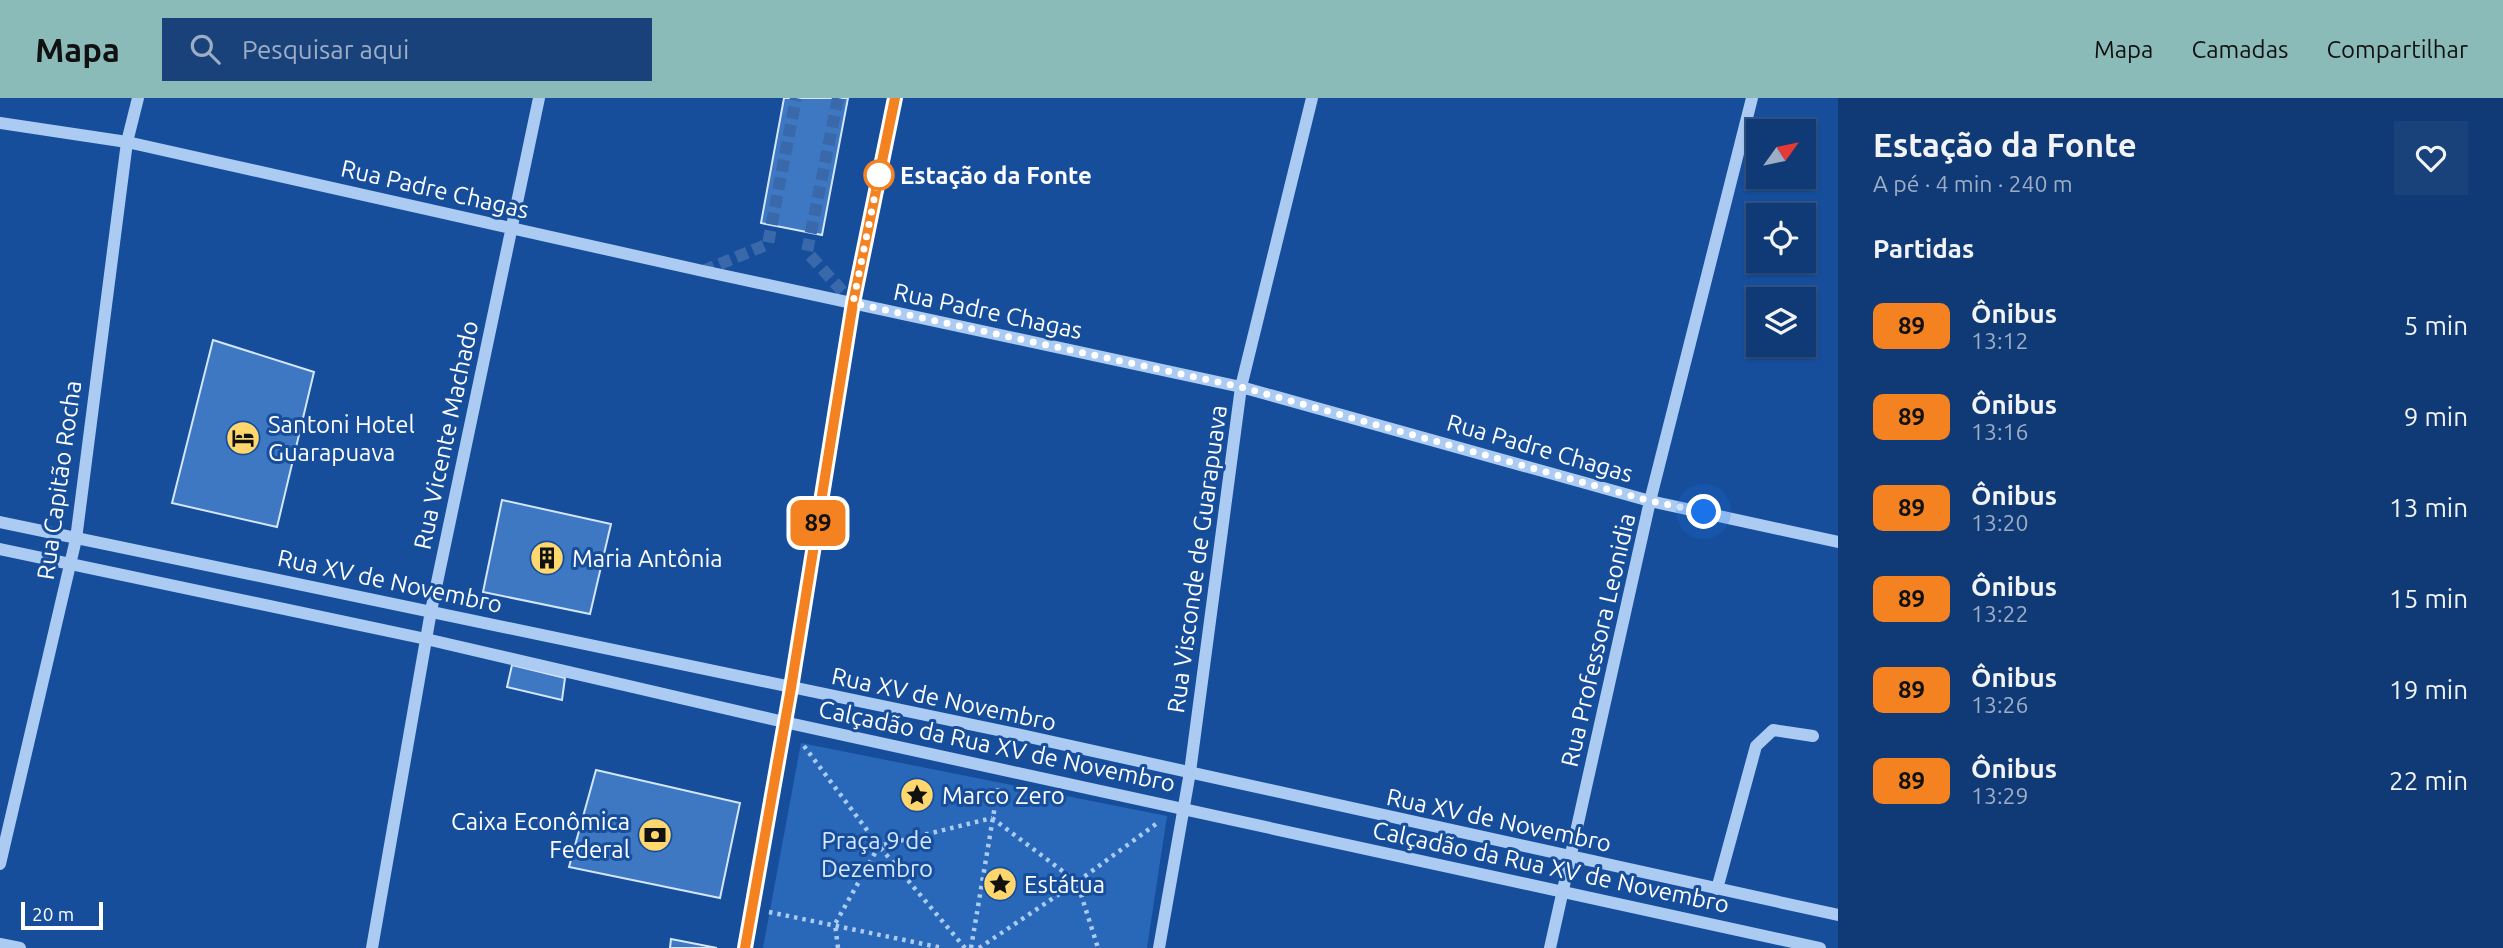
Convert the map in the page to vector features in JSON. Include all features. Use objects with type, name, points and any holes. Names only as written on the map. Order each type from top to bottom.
[{"type":"street","name":"Rua Capitão Rocha","points":[[0,864],[76,539],[127,142],[138,98]]},
{"type":"street","name":"Rua Vicente Machado","points":[[372,948],[431,611],[539,98]]},
{"type":"street","points":[[745,948],[791,688],[853,303],[895,98]]},
{"type":"street","name":"Rua Visconde de Guarapuava","points":[[1159,948],[1190,772],[1241,387],[1312,98]]},
{"type":"street","name":"Rua Professora Leonidia","points":[[1550,948],[1650,501],[1752,98]]},
{"type":"street","name":"Rua Padre Chagas","points":[[0,123],[127,142],[1241,387],[1650,501],[1838,542]]},
{"type":"street","name":"Rua XV de Novembro","points":[[0,522],[1190,772],[1838,915]]},
{"type":"street","name":"Calçadão da Rua XV de Novembro","points":[[0,549],[426,639],[784,722],[1184,807],[1821,948]]},
{"type":"street","points":[[1717,889],[1756,746],[1773,730],[1813,736]]},
{"type":"street","points":[[0,944],[20,948]]},
{"type":"path","points":[[815,746],[802,743],[879,846],[965,948]]},
{"type":"path","points":[[838,948],[835,924],[879,846],[992,818]]},
{"type":"path","points":[[992,818],[1077,882],[1098,948]]},
{"type":"path","points":[[971,948],[992,818]]},
{"type":"path","points":[[979,948],[1158,823]]},
{"type":"path","points":[[753,907],[943,948]]},
{"type":"green space","name":"Praça 9 de Dezembro","points":[[801,743],[1167,816],[1147,948],[763,948]]},
{"type":"building","name":"Estação da Fonte","points":[[784,98],[848,98],[822,235],[761,223]]},
{"type":"building","name":"Santoni Hotel Guarapuava","points":[[213,340],[314,372],[277,527],[172,503]]},
{"type":"building","name":"Maria Antônia","points":[[502,500],[611,524],[590,614],[483,592]]},
{"type":"building","points":[[512,665],[565,678],[562,700],[507,687]]},
{"type":"building","name":"Caixa Econômica Federal","points":[[596,770],[740,803],[720,898],[569,867]]},
{"type":"building","points":[[671,939],[717,948],[670,948]]},
{"type":"tunnel","points":[[703,271],[768,244],[796,98]]},
{"type":"tunnel","points":[[838,98],[807,252],[853,303]]},
{"type":"bus line","name":"89","points":[[745,948],[791,688],[853,303],[895,98]]},
{"type":"place","name":"Estação da Fonte","points":[[879,175]]},
{"type":"place","name":"Santoni Hotel Guarapuava","points":[[243,438]]},
{"type":"place","name":"Maria Antônia","points":[[547,558]]},
{"type":"place","name":"Marco Zero","points":[[917,795]]},
{"type":"place","name":"Caixa Econômica Federal","points":[[655,835]]},
{"type":"place","name":"Estátua","points":[[1000,884]]},
{"type":"route","points":[[879,175],[853,303],[1241,387],[1650,501],[1704,512]]}]
